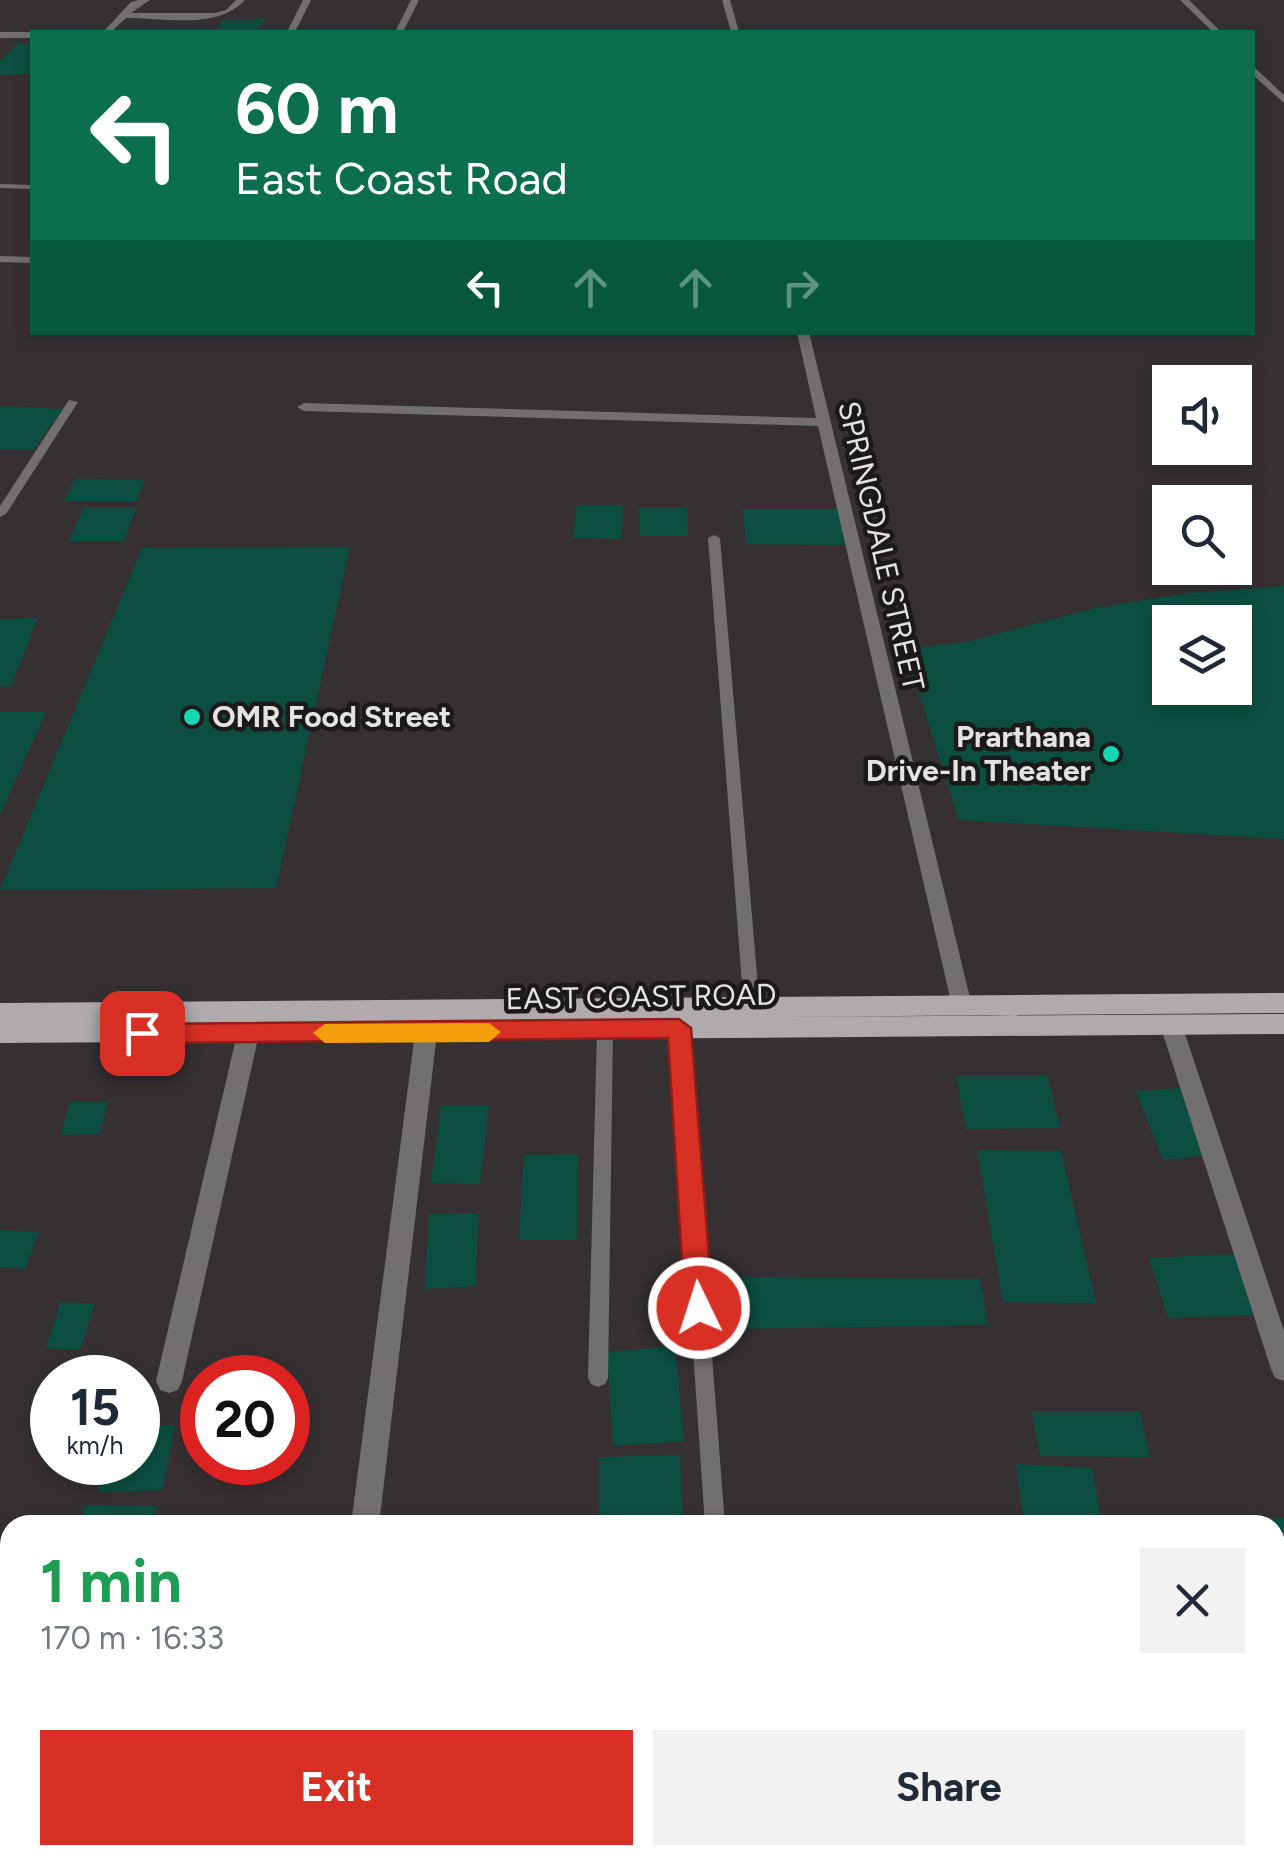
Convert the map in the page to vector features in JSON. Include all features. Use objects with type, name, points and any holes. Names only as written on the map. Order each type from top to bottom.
[{"type":"main road","name":"EAST COAST ROAD","points":[[0,1029],[752,1010],[1284,1004]]},
{"type":"main road","name":"EAST COAST ROAD","points":[[0,1029],[248,1034],[1284,1024]]},
{"type":"street","points":[[110,30],[124,14],[146,0]]},
{"type":"street","points":[[124,14],[222,16],[240,0]]},
{"type":"street","points":[[292,30],[307,0]]},
{"type":"street","points":[[400,30],[415,0]]},
{"type":"street","points":[[726,0],[734,30]]},
{"type":"street","points":[[1184,0],[1215,30]]},
{"type":"street","points":[[0,35],[30,35]]},
{"type":"street","points":[[1255,71],[1284,100]]},
{"type":"street","points":[[0,259],[30,260]]},
{"type":"street","name":"SPRINGDALE STREET","points":[[804,335],[962,1006]]},
{"type":"street","points":[[304,407],[824,422]]},
{"type":"street","points":[[1170,1025],[1284,1369]]},
{"type":"street","points":[[366,1515],[426,1033]]},
{"type":"street","points":[[169,1382],[248,1034]]},
{"type":"lane","points":[[0,186],[30,187]]},
{"type":"lane","points":[[0,514],[73,402]]},
{"type":"lane","points":[[714,538],[752,1010]]},
{"type":"lane","points":[[679,1028],[713,1515]]},
{"type":"lane","points":[[598,1378],[606,1030]]},
{"type":"building","points":[[224,19],[265,19],[258,30],[217,30]]},
{"type":"building","points":[[18,43],[30,44],[30,74],[0,75],[0,61]]},
{"type":"building","points":[[0,406],[63,409],[33,450],[0,449]]},
{"type":"building","points":[[75,479],[145,480],[136,501],[64,501]]},
{"type":"building","points":[[577,505],[623,505],[621,539],[573,538]]},
{"type":"building","points":[[84,507],[137,507],[124,541],[69,541]]},
{"type":"building","points":[[639,507],[687,507],[688,536],[640,536]]},
{"type":"building","points":[[743,509],[839,509],[845,545],[746,544]]},
{"type":"building","name":"OMR Food Street","points":[[350,547],[276,888],[0,890],[142,548]]},
{"type":"building","name":"Prarthana Drive-In Theater","points":[[1284,586],[1284,839],[959,820],[905,649],[966,642],[1095,608],[1189,593]]},
{"type":"building","points":[[38,618],[11,686],[0,687],[0,619]]},
{"type":"building","points":[[0,712],[46,712],[0,815]]},
{"type":"building","points":[[956,1075],[1047,1075],[1060,1128],[966,1129]]},
{"type":"building","points":[[1183,1088],[1211,1155],[1163,1160],[1136,1091]]},
{"type":"building","points":[[70,1102],[108,1102],[99,1134],[61,1135]]},
{"type":"building","points":[[441,1105],[489,1105],[480,1184],[431,1183]]},
{"type":"building","points":[[977,1150],[1061,1151],[1096,1303],[1003,1302]]},
{"type":"building","points":[[578,1154],[577,1240],[519,1240],[524,1155]]},
{"type":"building","points":[[478,1213],[476,1286],[425,1289],[429,1214]]},
{"type":"building","points":[[0,1230],[39,1232],[25,1269],[0,1267]]},
{"type":"building","points":[[1235,1254],[1257,1315],[1168,1318],[1149,1258]]},
{"type":"building","points":[[717,1277],[980,1279],[988,1325],[723,1329]]},
{"type":"building","points":[[61,1302],[95,1304],[80,1350],[46,1348]]},
{"type":"building","points":[[675,1346],[684,1441],[613,1446],[607,1352]]},
{"type":"building","points":[[1032,1411],[1139,1411],[1150,1457],[1040,1456]]},
{"type":"building","points":[[160,1425],[175,1425],[162,1490],[98,1492],[100,1485],[160,1485]]},
{"type":"building","points":[[680,1455],[683,1515],[599,1515],[599,1457]]},
{"type":"building","points":[[1016,1464],[1092,1468],[1100,1515],[1023,1515]]},
{"type":"building","points":[[85,1505],[156,1506],[154,1515],[82,1515]]},
{"type":"slow traffic","points":[[325,1033],[489,1032]]},
{"type":"place","name":"OMR Food Street","points":[[192,717]]},
{"type":"place","name":"Prarthana Drive-In Theater","points":[[1111,754]]},
{"type":"route","points":[[142,1033],[426,1034],[679,1028],[699,1308]]}]
